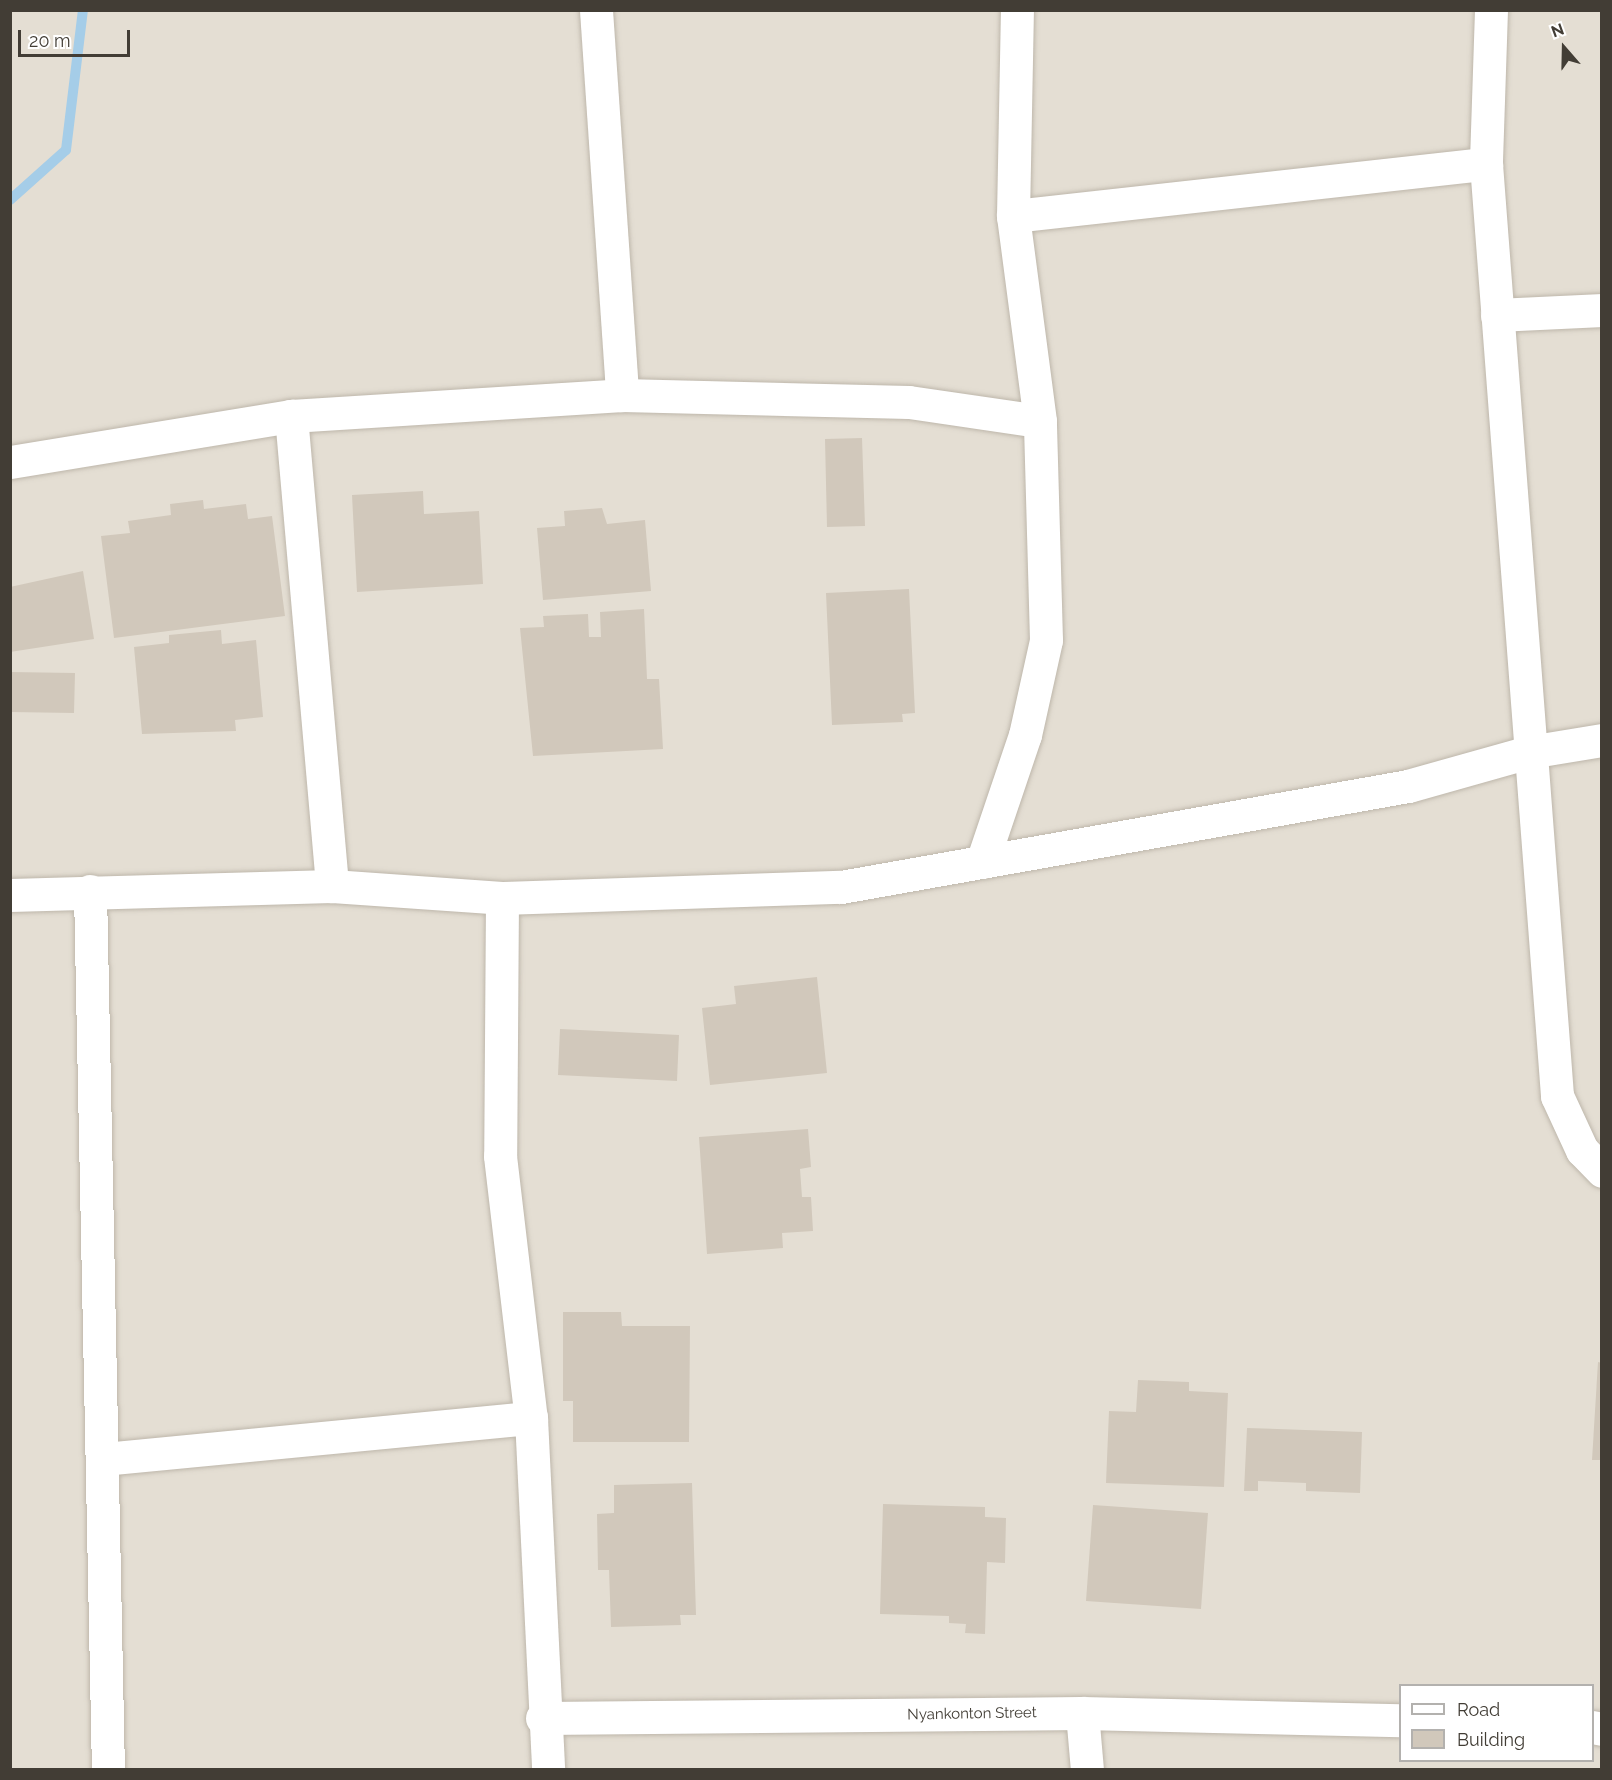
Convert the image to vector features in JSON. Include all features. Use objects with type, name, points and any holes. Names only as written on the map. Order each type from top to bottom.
[{"type":"street","points":[[596,10],[622,395]]},
{"type":"street","points":[[982,862],[1025,735],[1046,640],[1040,421],[1014,216],[1017,10]]},
{"type":"street","points":[[1491,10],[1486,164],[1529,752],[1547,912],[1557,1096],[1582,1149],[1602,1171]]},
{"type":"street","points":[[1014,216],[1486,164]]},
{"type":"street","points":[[1497,315],[1602,310]]},
{"type":"street","points":[[10,462],[291,416],[622,395],[909,402],[1040,421]]},
{"type":"street","points":[[291,416],[332,886]]},
{"type":"street","points":[[10,895],[332,886],[502,898],[841,887],[1408,786],[1529,752],[1602,740]]},
{"type":"street","points":[[90,891],[108,1770]]},
{"type":"street","points":[[502,898],[500,1156],[531,1418],[543,1718],[548,1770]]},
{"type":"street","points":[[103,1459],[531,1418]]},
{"type":"street","points":[[1082,1713],[1088,1770]]},
{"type":"street","name":"Nyankonton Street","points":[[543,1718],[1082,1713],[1399,1720]]},
{"type":"shaded area","points":[[11,11],[1601,11],[1601,1769],[11,1770]]},
{"type":"building","points":[[862,438],[865,526],[827,527],[825,439]]},
{"type":"building","points":[[423,491],[424,514],[479,511],[483,584],[357,592],[352,495]]},
{"type":"building","points":[[203,500],[204,509],[246,504],[248,519],[272,516],[285,616],[114,638],[101,536],[130,533],[128,521],[171,515],[170,504]]},
{"type":"building","points":[[602,508],[607,524],[645,520],[651,591],[543,600],[537,528],[565,526],[564,511]]},
{"type":"building","points":[[83,571],[94,639],[10,652],[10,587]]},
{"type":"building","points":[[909,589],[915,713],[902,714],[903,722],[832,725],[826,593]]},
{"type":"building","points":[[644,609],[647,679],[659,679],[663,749],[533,756],[520,628],[544,627],[543,616],[588,614],[589,637],[601,637],[600,612]]},
{"type":"building","points":[[221,630],[222,644],[256,640],[263,717],[235,720],[236,731],[142,734],[134,647],[169,643],[169,635]]},
{"type":"building","points":[[10,672],[75,673],[74,713],[10,712]]},
{"type":"building","points":[[817,977],[827,1073],[710,1085],[702,1008],[736,1004],[734,986]]},
{"type":"building","points":[[560,1029],[679,1035],[677,1081],[558,1075]]},
{"type":"building","points":[[808,1129],[811,1167],[800,1169],[802,1197],[811,1197],[813,1231],[782,1233],[783,1248],[707,1254],[699,1137]]},
{"type":"building","points":[[563,1312],[621,1312],[622,1326],[690,1326],[689,1442],[573,1442],[573,1401],[563,1401]]},
{"type":"building","points":[[1598,1362],[1602,1363],[1602,1460],[1592,1460]]},
{"type":"building","points":[[1138,1380],[1189,1382],[1189,1391],[1228,1393],[1224,1487],[1106,1483],[1109,1411],[1136,1412]]},
{"type":"building","points":[[1247,1428],[1362,1432],[1360,1493],[1306,1491],[1306,1483],[1258,1481],[1258,1491],[1244,1491]]},
{"type":"building","points":[[692,1483],[696,1615],[680,1615],[681,1625],[611,1627],[609,1570],[598,1570],[597,1514],[614,1513],[614,1485]]},
{"type":"building","points":[[883,1504],[985,1507],[985,1517],[1006,1518],[1005,1563],[987,1562],[985,1634],[965,1633],[966,1624],[949,1623],[949,1616],[880,1614]]},
{"type":"building","points":[[1093,1505],[1208,1513],[1201,1609],[1086,1601]]},
{"type":"waterway","points":[[10,200],[66,150],[83,10]]}]
